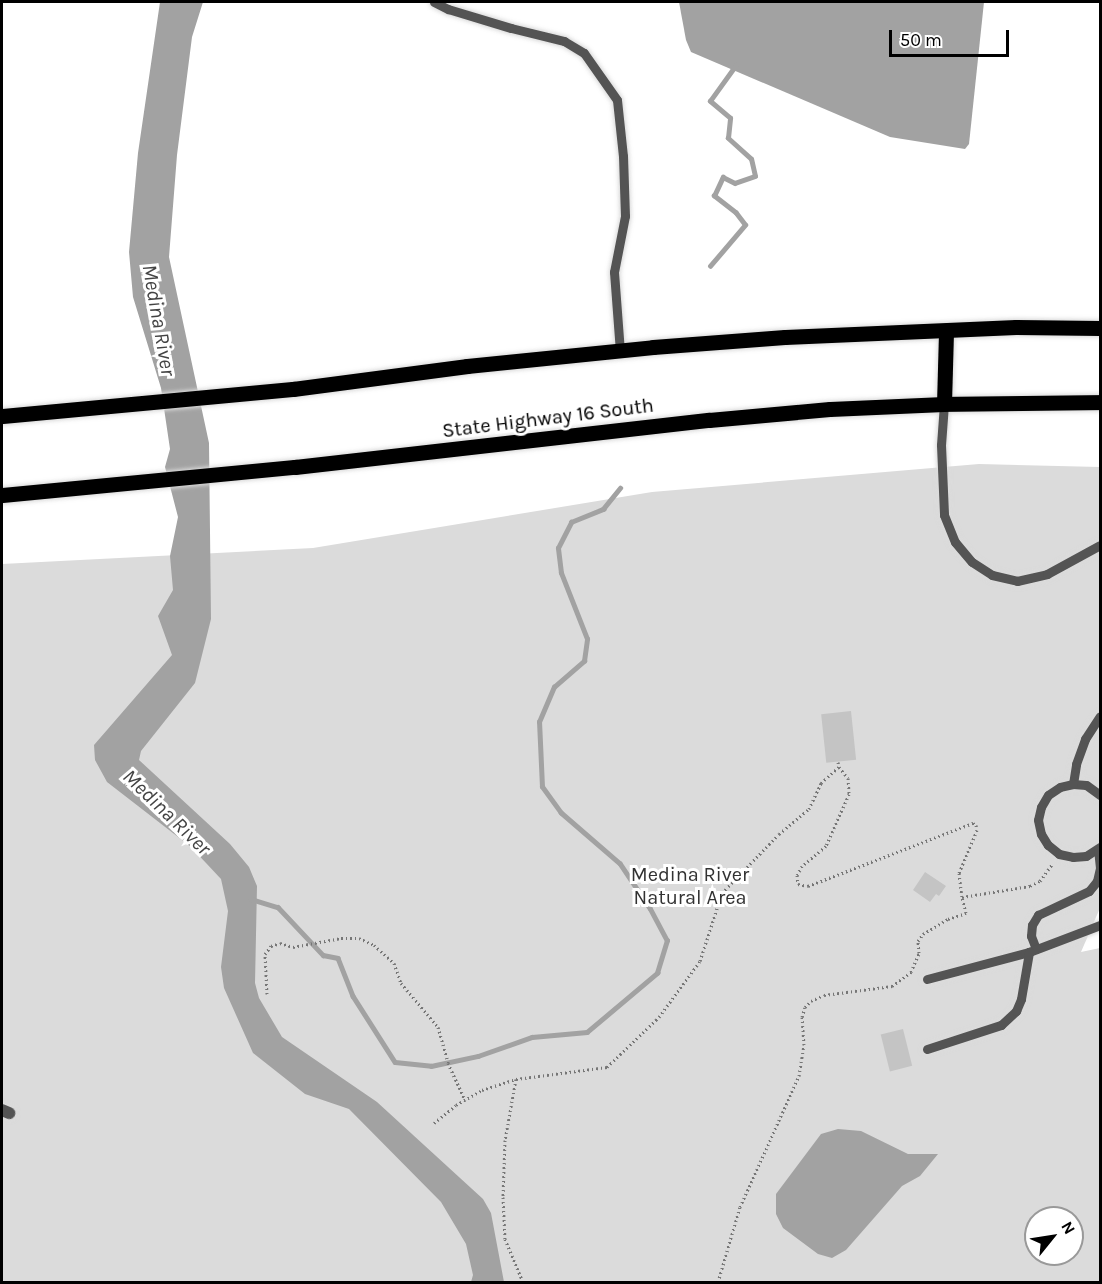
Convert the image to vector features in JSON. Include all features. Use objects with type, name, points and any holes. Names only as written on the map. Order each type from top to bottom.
[{"type":"main road","points":[[2,416],[293,389],[467,366],[785,337],[1101,328]]},
{"type":"main road","points":[[944,404],[946,331]]},
{"type":"main road","name":"State Highway 16 South","points":[[2,495],[295,467],[709,420],[830,409],[944,404],[1101,402]]},
{"type":"lane","points":[[434,2],[448,9],[500,25],[564,41],[584,53],[617,100],[623,156],[625,216],[614,272],[621,351]]},
{"type":"lane","points":[[944,404],[941,445],[944,514],[955,542],[972,562],[992,575],[1017,581],[1047,574],[1101,545]]},
{"type":"lane","points":[[1073,784],[1076,765],[1085,739],[1101,716]]},
{"type":"lane","points":[[927,1048],[1001,1025],[1016,1011],[1032,951],[1032,925],[1038,915],[1089,891],[1097,881],[1100,868],[1099,848],[1086,856],[1073,857],[1059,854],[1045,840],[1038,820],[1041,807],[1048,795],[1060,787],[1073,784],[1086,785],[1101,795]]},
{"type":"lane","points":[[927,979],[1032,951],[1101,925]]},
{"type":"path","points":[[718,1282],[740,1207],[799,1076],[804,1052],[802,1017],[805,1007],[811,1000],[824,995],[882,989],[902,980],[911,972],[916,963],[918,941],[923,934],[948,918],[966,913],[959,873],[977,830],[973,823],[808,886],[798,884],[797,875],[802,866],[826,846],[849,794],[848,778],[838,767],[838,762]]},
{"type":"path","points":[[434,1123],[482,1090],[516,1079],[607,1067],[659,1017],[699,961],[723,893],[779,834],[809,809],[821,783],[838,767]]},
{"type":"path","points":[[962,897],[1030,886],[1045,875],[1059,854]]},
{"type":"path","points":[[267,994],[265,954],[271,946],[280,943],[292,947],[341,938],[359,938],[374,945],[394,963],[401,983],[438,1027],[448,1063],[465,1100]]},
{"type":"path","points":[[516,1079],[505,1140],[503,1197],[505,1239],[524,1282]]},
{"type":"green space","name":"Medina River Natural Area","points":[[979,464],[1100,467],[1100,908],[1081,952],[1100,948],[1100,1282],[2,1282],[2,564],[313,548],[652,492]]},
{"type":"water","name":"Medina River","points":[[160,2],[203,2],[192,37],[177,155],[169,257],[209,443],[211,619],[195,683],[141,751],[139,760],[230,844],[249,867],[257,886],[255,983],[259,998],[282,1037],[377,1102],[483,1199],[491,1213],[504,1282],[471,1282],[473,1275],[466,1244],[441,1202],[349,1109],[305,1094],[253,1053],[224,988],[221,967],[228,911],[221,879],[191,847],[107,782],[95,760],[94,745],[172,655],[158,616],[173,590],[170,556],[178,517],[165,467],[170,449],[161,388],[133,297],[129,252],[138,153]]},
{"type":"water","points":[[679,2],[984,2],[969,144],[965,149],[890,137],[691,52],[686,40]]},
{"type":"water","points":[[838,1129],[861,1131],[908,1154],[938,1154],[920,1176],[902,1186],[846,1250],[832,1258],[818,1254],[783,1228],[776,1214],[776,1194],[821,1134]]},
{"type":"building","points":[[851,711],[856,760],[826,763],[821,714]]},
{"type":"building","points":[[925,872],[946,886],[939,896],[936,894],[930,902],[913,890]]},
{"type":"building","points":[[903,1029],[912,1066],[890,1071],[881,1035]]},
{"type":"waterway","points":[[710,266],[745,225],[736,213],[714,196],[723,177],[735,183],[755,176],[751,159],[728,138],[730,118],[710,101],[736,65]]},
{"type":"waterway","points":[[251,899],[278,907],[323,955],[338,958],[353,996],[395,1062],[431,1066],[478,1056],[532,1037],[587,1032],[657,973],[667,941],[650,909],[620,864],[561,813],[542,787],[539,722],[554,687],[584,661],[587,639],[561,573],[558,548],[571,522],[603,509],[620,488]]}]
